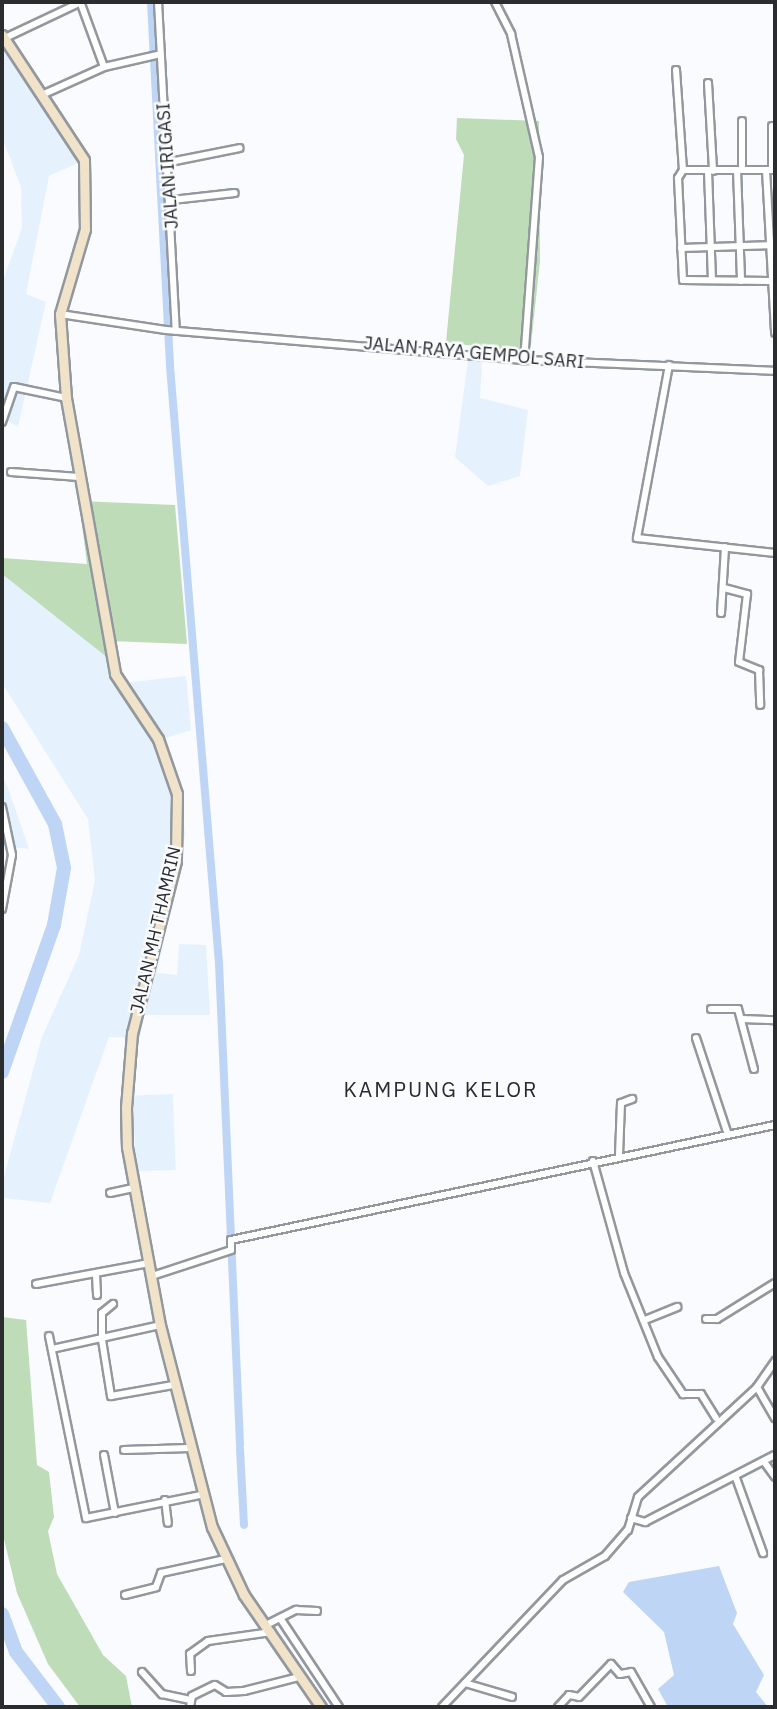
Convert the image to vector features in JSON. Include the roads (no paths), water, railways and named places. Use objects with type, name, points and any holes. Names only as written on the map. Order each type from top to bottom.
[{"type":"street","name":"JALAN IRIGASI","points":[[158,2],[158,55],[165,163],[172,200],[172,330]]},
{"type":"street","points":[[495,2],[511,34],[540,157],[524,360]]},
{"type":"street","points":[[3,37],[81,3],[104,67]]},
{"type":"street","name":"JALAN MH THAMRIN","points":[[3,37],[78,144],[88,185],[85,229],[60,314],[66,398],[115,674],[158,739],[177,794],[176,860],[132,1033],[127,1107],[134,1188],[160,1325],[201,1495],[226,1559],[273,1623],[299,1676],[321,1707]]},
{"type":"street","points":[[44,94],[104,67],[158,55]]},
{"type":"street","points":[[676,70],[683,170],[681,248],[685,281],[770,281]]},
{"type":"street","points":[[708,83],[712,280]]},
{"type":"street","points":[[741,281],[742,121]]},
{"type":"street","points":[[772,126],[770,281],[775,333]]},
{"type":"street","points":[[165,163],[240,148]]},
{"type":"street","points":[[683,170],[771,170]]},
{"type":"street","points":[[172,200],[234,193]]},
{"type":"street","points":[[681,248],[772,245]]},
{"type":"street","name":"JALAN RAYA GEMPOL SARI","points":[[60,314],[172,330],[524,360],[775,371]]},
{"type":"street","points":[[669,365],[637,538],[775,553]]},
{"type":"street","points":[[2,422],[13,387],[66,398]]},
{"type":"street","points":[[11,472],[79,477]]},
{"type":"street","points":[[725,547],[719,583],[724,589],[747,594],[739,662],[760,670],[760,705]]},
{"type":"street","points":[[721,612],[724,589]]},
{"type":"street","points":[[2,807],[10,870],[2,909]]},
{"type":"street","points":[[2,869],[10,870]]},
{"type":"street","points":[[712,1009],[736,1009],[742,1019],[754,1069]]},
{"type":"street","points":[[742,1019],[775,1020]]},
{"type":"street","points":[[696,1038],[729,1135]]},
{"type":"street","points":[[620,1155],[621,1103],[632,1099]]},
{"type":"street","points":[[152,1276],[231,1250],[231,1240],[620,1155],[775,1125]]},
{"type":"street","points":[[593,1161],[645,1321],[683,1395],[701,1394],[716,1418]]},
{"type":"street","points":[[110,1193],[134,1188]]},
{"type":"street","points":[[36,1284],[96,1275],[149,1263]]},
{"type":"street","points":[[96,1275],[97,1295]]},
{"type":"street","points":[[706,1319],[717,1319],[775,1283]]},
{"type":"street","points":[[113,1304],[102,1313],[102,1340],[111,1396],[173,1385]]},
{"type":"street","points":[[645,1321],[677,1307]]},
{"type":"street","points":[[52,1349],[160,1325]]},
{"type":"street","points":[[49,1336],[85,1516],[115,1513],[165,1500],[201,1495]]},
{"type":"street","points":[[442,1707],[563,1580],[605,1556],[631,1518],[633,1503],[716,1418],[757,1387],[775,1361]]},
{"type":"street","points":[[757,1387],[775,1418]]},
{"type":"street","points":[[124,1450],[190,1448]]},
{"type":"street","points":[[104,1455],[115,1513]]},
{"type":"street","points":[[631,1518],[645,1522],[736,1478],[775,1455]]},
{"type":"street","points":[[765,1463],[775,1477]]},
{"type":"street","points":[[736,1478],[763,1553]]},
{"type":"street","points":[[165,1500],[168,1523]]},
{"type":"street","points":[[125,1595],[156,1587],[160,1573],[226,1559]]},
{"type":"street","points":[[191,1671],[190,1654],[208,1641],[273,1623],[308,1607],[317,1611]]},
{"type":"street","points":[[273,1623],[339,1707]]},
{"type":"street","points":[[558,1707],[569,1695],[579,1697],[610,1664],[621,1674],[631,1672],[651,1707]]},
{"type":"street","points":[[142,1672],[162,1694],[190,1704],[215,1685],[226,1692],[299,1676]]},
{"type":"street","points":[[466,1683],[512,1697]]},
{"type":"water","points":[[719,1566],[737,1613],[733,1624],[764,1675],[756,1692],[768,1707],[668,1707],[658,1689],[674,1675],[664,1632],[623,1592],[629,1582]]},
{"type":"waterway","points":[[151,2],[170,366],[219,963],[240,1445]]},
{"type":"waterway","points":[[2,728],[55,824],[64,868],[54,925],[2,1072]]},
{"type":"waterway","points":[[240,1449],[244,1525]]},
{"type":"waterway","points":[[2,1614],[16,1652],[58,1707]]},
{"type":"district","name":"KAMPUNG KELOR","points":[[441,1089]]}]
